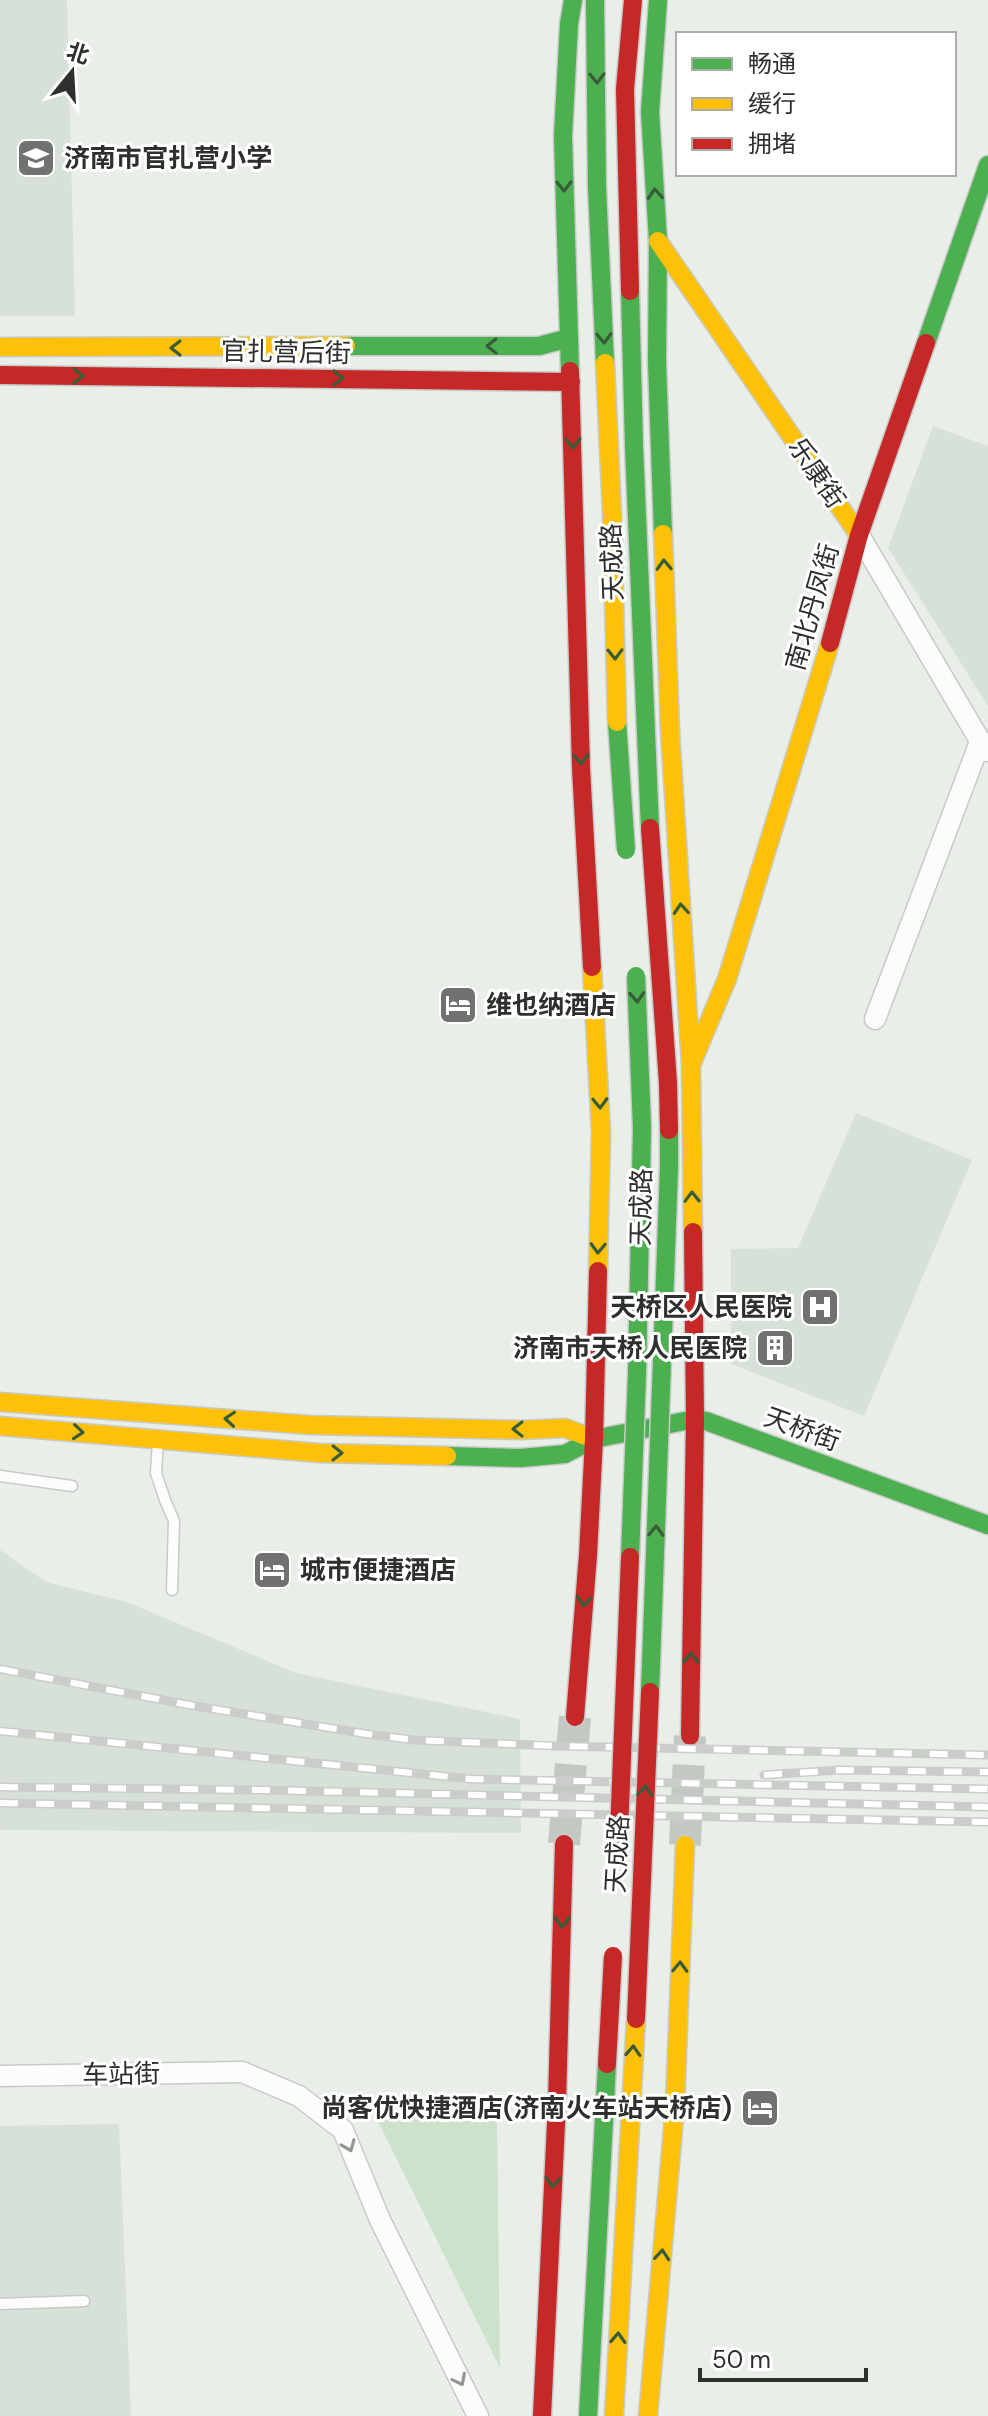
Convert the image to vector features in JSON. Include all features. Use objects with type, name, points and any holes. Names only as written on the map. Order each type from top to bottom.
[{"type":"main road","name":"天成路","points":[[573,0],[563,136],[581,768],[601,1132],[594,1439],[575,1717]]},
{"type":"main road","name":"天成路","points":[[595,0],[597,187],[612,514],[617,733],[628,869]]},
{"type":"main road","name":"天成路","points":[[614,2416],[652,1638],[669,1168],[668,1083],[648,801],[634,446],[625,89],[633,0]]},
{"type":"main road","name":"天成路","points":[[658,0],[650,112],[658,241],[657,362],[670,731],[691,1065],[695,1419],[690,1736]]},
{"type":"main road","name":"南北丹凤街","points":[[691,1065],[731,966],[843,601],[859,535],[988,165]]},
{"type":"main road","name":"乐康街","points":[[658,241],[859,535]]},
{"type":"main road","name":"官扎营后街","points":[[0,347],[539,346],[569,338]]},
{"type":"main road","name":"官扎营后街","points":[[0,375],[571,382]]},
{"type":"main road","name":"天成路","points":[[617,1874],[642,1170],[635,960]]},
{"type":"main road","points":[[0,1402],[310,1425],[521,1430],[565,1428],[594,1439]]},
{"type":"main road","name":"天桥街","points":[[594,1439],[695,1419],[706,1421],[988,1525]]},
{"type":"main road","points":[[0,1426],[319,1453],[521,1458],[565,1454],[594,1439]]},
{"type":"main road","name":"天成路","points":[[542,2416],[557,2103],[564,1844]]},
{"type":"main road","points":[[648,2416],[675,2106],[685,1845]]},
{"type":"main road","points":[[588,2416],[614,1936]]},
{"type":"street","name":"乐康街","points":[[859,535],[984,748]]},
{"type":"street","points":[[875,1019],[984,748]]},
{"type":"street","name":"车站街","points":[[0,2076],[242,2072],[299,2096],[343,2130],[380,2220],[478,2416]]},
{"type":"lane","points":[[158,1439],[156,1473],[174,1521],[172,1590]]},
{"type":"lane","points":[[0,1476],[72,1486]]},
{"type":"lane","points":[[0,2304],[84,2301]]},
{"type":"shaded area","name":"济南市官扎营小学","points":[[0,0],[67,0],[75,316],[0,316]]},
{"type":"shaded area","points":[[933,426],[988,446],[988,706],[888,548]]},
{"type":"shaded area","name":"天桥区人民医院","points":[[856,1113],[972,1160],[864,1416],[731,1364],[731,1249],[798,1248]]},
{"type":"shaded area","points":[[0,1550],[46,1582],[127,1602],[296,1673],[520,1719],[521,1833],[0,1830]]},
{"type":"shaded area","points":[[119,2124],[131,2416],[0,2416],[0,2126]]},
{"type":"green space","points":[[369,2103],[497,2121],[500,2368]]},
{"type":"tunnel","points":[[564,1844],[575,1717]]},
{"type":"tunnel","points":[[685,1845],[690,1736]]},
{"type":"railway","points":[[0,1669],[189,1705],[414,1740],[988,1755]]},
{"type":"railway","points":[[0,1731],[471,1779],[988,1789]]},
{"type":"railway","points":[[764,1775],[840,1770],[988,1772]]},
{"type":"railway","points":[[0,1787],[988,1807]]},
{"type":"railway","points":[[0,1803],[988,1822]]},
{"type":"traffic: fast","points":[[570,371],[563,136],[573,0]]},
{"type":"traffic: fast","points":[[595,0],[597,187],[605,363]]},
{"type":"traffic: fast","points":[[658,0],[650,112],[658,241],[657,362],[663,534]]},
{"type":"traffic: fast","points":[[926,343],[988,165]]},
{"type":"traffic: fast","points":[[630,291],[650,828]]},
{"type":"traffic: fast","points":[[346,346],[539,346],[569,338]]},
{"type":"traffic: fast","points":[[617,722],[626,850]]},
{"type":"traffic: fast","points":[[630,1557],[642,1128],[636,976]]},
{"type":"traffic: fast","points":[[650,1692],[669,1130]]},
{"type":"traffic: fast","points":[[447,1456],[521,1458],[565,1454],[594,1439],[695,1419],[988,1525]]},
{"type":"traffic: fast","points":[[588,2416],[607,2064]]},
{"type":"traffic: slow","points":[[658,241],[859,535]]},
{"type":"traffic: slow","points":[[0,347],[346,346]]},
{"type":"traffic: slow","points":[[605,363],[617,722]]},
{"type":"traffic: slow","points":[[663,534],[670,731],[691,1065],[693,1232]]},
{"type":"traffic: slow","points":[[691,1065],[727,979],[830,643]]},
{"type":"traffic: slow","points":[[592,967],[601,1132],[598,1271]]},
{"type":"traffic: slow","points":[[0,1402],[310,1425],[521,1430],[565,1428],[594,1439]]},
{"type":"traffic: slow","points":[[0,1426],[319,1453],[447,1456]]},
{"type":"traffic: slow","points":[[648,2416],[675,2106],[685,1845]]},
{"type":"traffic: slow","points":[[614,2416],[636,2019]]},
{"type":"traffic: jam","points":[[630,291],[625,89],[633,0]]},
{"type":"traffic: jam","points":[[830,643],[859,535],[926,343]]},
{"type":"traffic: jam","points":[[570,371],[581,768],[592,967]]},
{"type":"traffic: jam","points":[[0,375],[571,382]]},
{"type":"traffic: jam","points":[[650,828],[669,1130]]},
{"type":"traffic: jam","points":[[690,1736],[695,1419],[693,1232]]},
{"type":"traffic: jam","points":[[575,1717],[594,1439],[598,1271]]},
{"type":"traffic: jam","points":[[618,1857],[630,1557]]},
{"type":"traffic: jam","points":[[636,2019],[650,1692]]},
{"type":"traffic: jam","points":[[542,2416],[557,2103],[564,1844]]},
{"type":"traffic: jam","points":[[607,2064],[613,1956]]},
{"type":"place","name":"济南市官扎营小学","points":[[36,158]]},
{"type":"place","name":"维也纳酒店","points":[[458,1005]]},
{"type":"place","name":"天桥区人民医院","points":[[820,1307]]},
{"type":"place","name":"济南市天桥人民医院","points":[[775,1348]]},
{"type":"place","name":"城市便捷酒店","points":[[272,1570]]},
{"type":"place","name":"尚客优快捷酒店(济南火车站天桥店)","points":[[760,2108]]}]
